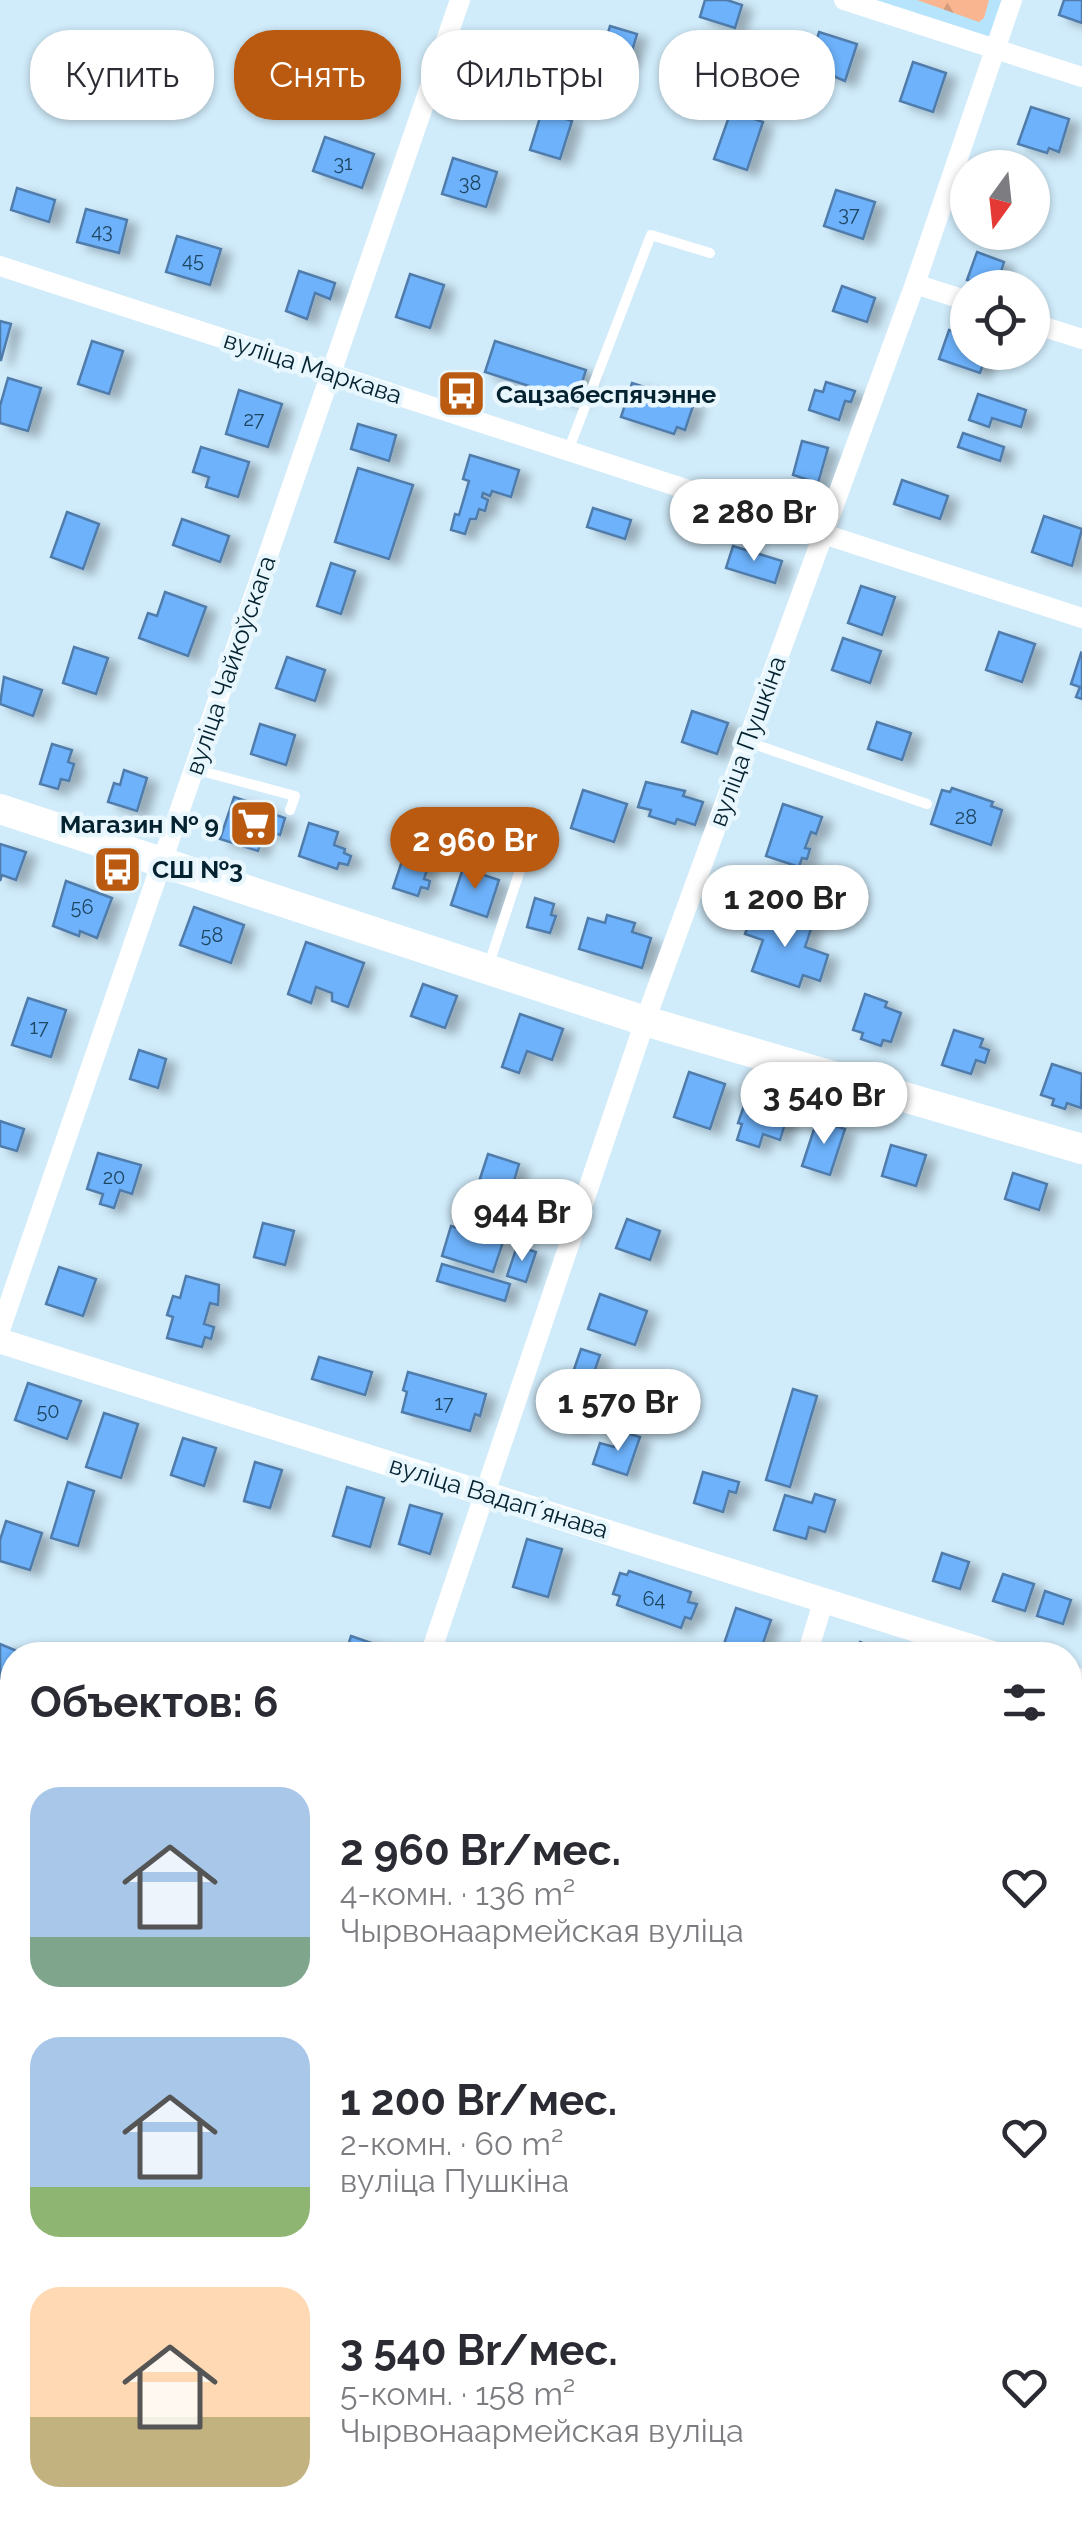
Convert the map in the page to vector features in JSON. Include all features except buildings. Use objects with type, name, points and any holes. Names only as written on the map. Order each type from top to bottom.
[{"type":"main road","points":[[0,809],[645,1021],[1082,1149]]},
{"type":"street","name":"вуліца Чайкоўскага","points":[[0,1330],[460,0]]},
{"type":"street","points":[[844,0],[1082,77]]},
{"type":"street","name":"вуліца Пушкіна","points":[[434,1642],[645,1021],[915,284],[1012,0]]},
{"type":"street","name":"вуліца Маркава","points":[[0,266],[1082,618]]},
{"type":"street","points":[[915,284],[950,295]]},
{"type":"street","points":[[1050,329],[1082,339]]},
{"type":"street","name":"вуліца Вадапʼянава","points":[[0,1342],[956,1642]]},
{"type":"street","points":[[810,1642],[824,1600]]},
{"type":"lane","points":[[568,451],[650,235],[710,254]]},
{"type":"lane","points":[[747,741],[927,804]]},
{"type":"lane","points":[[193,768],[295,796],[290,810]]},
{"type":"lane","points":[[488,970],[529,843]]},
{"type":"shaded area","points":[[870,0],[1006,0],[992,41]]},
{"type":"green space","points":[[917,0],[989,0],[979,22]]},
{"type":"place","name":"Сацзабеспячэнне","points":[[461,394]]},
{"type":"place","name":"Магазин № 9","points":[[254,824]]},
{"type":"place","name":"СШ №3","points":[[117,869]]}]
